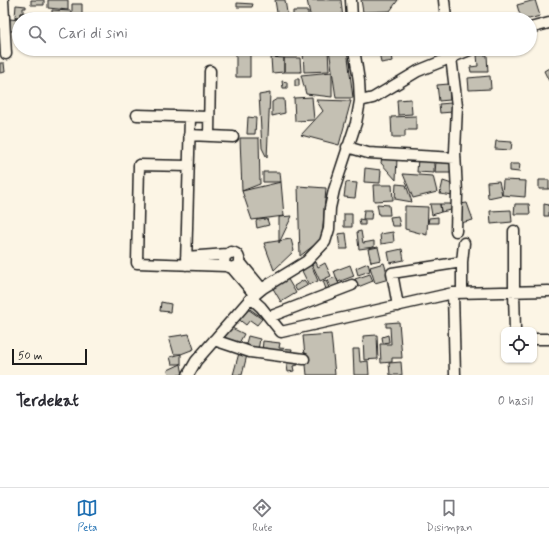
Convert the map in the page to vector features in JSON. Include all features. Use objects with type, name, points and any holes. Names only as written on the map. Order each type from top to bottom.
[{"type":"street","points":[[3,0],[6,54]]},
{"type":"street","points":[[351,0],[352,12]]},
{"type":"street","points":[[444,0],[445,12]]},
{"type":"street","points":[[537,26],[549,23]]},
{"type":"street","points":[[188,375],[196,361],[256,294],[307,261],[325,242],[329,229],[330,208],[334,190],[347,146],[356,123],[360,101],[355,56]]},
{"type":"street","points":[[360,101],[374,98],[446,56]]},
{"type":"street","points":[[451,56],[457,106],[455,158],[457,193],[456,231]]},
{"type":"street","points":[[208,136],[210,71]]},
{"type":"street","points":[[137,115],[209,117]]},
{"type":"street","points":[[186,261],[190,117]]},
{"type":"street","points":[[189,135],[233,137]]},
{"type":"street","points":[[347,146],[368,153],[455,158]]},
{"type":"street","points":[[186,261],[234,253],[239,258],[232,265],[186,261],[137,263],[139,164],[188,166]]},
{"type":"street","points":[[514,231],[515,327]]},
{"type":"street","points":[[455,375],[457,293],[464,243]]},
{"type":"street","points":[[227,254],[224,259],[232,265],[256,294],[261,307],[281,332],[457,293],[549,291]]},
{"type":"street","points":[[398,306],[392,273],[462,262]]},
{"type":"street","points":[[269,318],[352,285]]},
{"type":"street","points":[[537,339],[549,339]]},
{"type":"street","points":[[214,340],[250,352],[304,359]]},
{"type":"building","points":[[31,0],[44,0],[44,5],[31,5]]},
{"type":"building","points":[[48,0],[68,0],[68,10],[48,8]]},
{"type":"building","points":[[275,0],[285,0],[287,12],[277,12]]},
{"type":"building","points":[[307,0],[341,0],[342,12],[310,12]]},
{"type":"building","points":[[361,0],[398,0],[390,11],[363,12]]},
{"type":"building","points":[[535,0],[540,16],[537,17],[537,12],[519,12],[517,5]]},
{"type":"building","points":[[237,3],[253,4],[252,7],[237,7]]},
{"type":"building","points":[[72,4],[82,4],[82,12],[72,12]]},
{"type":"building","points":[[16,5],[26,6],[26,8],[23,8],[23,12],[15,12]]},
{"type":"building","points":[[52,10],[71,11],[71,12],[52,12]]},
{"type":"building","points":[[293,11],[308,11],[308,12]]},
{"type":"building","points":[[10,19],[12,19],[12,31],[10,31]]},
{"type":"building","points":[[236,56],[250,56],[250,77],[236,77]]},
{"type":"building","points":[[303,56],[328,56],[329,71],[304,72]]},
{"type":"building","points":[[330,56],[348,56],[353,98],[336,98]]},
{"type":"building","points":[[380,56],[392,56],[393,61],[381,63]]},
{"type":"building","points":[[477,56],[487,56],[488,72],[471,72],[470,67],[478,66]]},
{"type":"building","points":[[271,57],[284,58],[284,72],[272,73]]},
{"type":"building","points":[[284,58],[300,58],[301,72],[284,72]]},
{"type":"building","points":[[0,63],[4,63],[5,72],[0,73]]},
{"type":"building","points":[[549,68],[549,81],[544,71]]},
{"type":"building","points":[[332,72],[332,97],[306,94],[301,75]]},
{"type":"building","points":[[490,76],[491,89],[469,90],[468,78]]},
{"type":"building","points":[[295,79],[299,79],[299,86],[295,86]]},
{"type":"building","points":[[282,81],[287,82],[287,88],[283,88]]},
{"type":"building","points":[[449,84],[450,100],[439,101],[437,85]]},
{"type":"building","points":[[270,93],[267,158],[262,148],[259,95]]},
{"type":"building","points":[[312,97],[314,120],[295,121],[294,98]]},
{"type":"building","points":[[277,99],[284,99],[285,113],[272,116],[272,102]]},
{"type":"building","points":[[411,99],[412,114],[398,115],[397,100]]},
{"type":"building","points":[[316,100],[351,101],[339,145],[301,135],[323,111]]},
{"type":"building","points":[[451,103],[453,112],[440,113],[439,104]]},
{"type":"building","points":[[416,116],[416,130],[405,130],[405,137],[392,137],[391,117]]},
{"type":"building","points":[[248,117],[256,118],[255,134],[247,134]]},
{"type":"building","points":[[240,138],[259,138],[260,184],[242,191]]},
{"type":"building","points":[[496,141],[512,142],[511,150],[495,149]]},
{"type":"building","points":[[382,157],[397,158],[396,180],[381,163]]},
{"type":"building","points":[[418,158],[434,159],[434,173],[417,172]]},
{"type":"building","points":[[451,160],[452,173],[435,173],[436,161]]},
{"type":"building","points":[[510,164],[520,164],[519,172],[510,171]]},
{"type":"building","points":[[365,168],[381,170],[380,183],[364,182]]},
{"type":"building","points":[[263,172],[280,172],[281,182],[263,182]]},
{"type":"building","points":[[403,174],[433,176],[437,192],[413,198]]},
{"type":"building","points":[[503,180],[526,181],[525,197],[502,195]]},
{"type":"building","points":[[539,180],[549,180],[549,189],[539,189]]},
{"type":"building","points":[[443,181],[455,185],[453,196],[440,194]]},
{"type":"building","points":[[499,181],[502,195],[488,198],[487,182]]},
{"type":"building","points":[[281,182],[284,216],[252,220],[242,191]]},
{"type":"building","points":[[346,182],[357,183],[355,198],[344,197]]},
{"type":"building","points":[[396,184],[406,185],[412,202],[395,199]]},
{"type":"building","points":[[373,185],[392,185],[393,200],[374,201]]},
{"type":"building","points":[[298,186],[326,188],[322,239],[300,256]]},
{"type":"building","points":[[467,203],[473,220],[461,223],[460,204]]},
{"type":"building","points":[[377,204],[389,205],[390,215],[379,215]]},
{"type":"building","points":[[430,204],[440,204],[441,212],[432,215]]},
{"type":"building","points":[[440,204],[450,204],[452,206],[451,210],[441,212]]},
{"type":"building","points":[[515,204],[529,204],[530,214],[514,214]]},
{"type":"building","points":[[544,204],[549,205],[549,216],[544,216]]},
{"type":"building","points":[[405,206],[428,207],[427,235],[405,229]]},
{"type":"building","points":[[364,210],[372,210],[371,219],[363,219]]},
{"type":"building","points":[[511,210],[512,222],[491,224],[490,211]]},
{"type":"building","points":[[344,214],[352,214],[352,227],[344,227]]},
{"type":"building","points":[[292,216],[279,243],[279,217]]},
{"type":"building","points":[[398,216],[400,226],[392,226],[390,217]]},
{"type":"building","points":[[438,217],[438,223],[428,223],[429,218]]},
{"type":"building","points":[[267,219],[269,225],[257,228],[257,220]]},
{"type":"building","points":[[359,219],[365,220],[365,225],[360,225]]},
{"type":"building","points":[[361,231],[363,243],[374,241],[374,247],[359,249],[357,232]]},
{"type":"building","points":[[393,232],[394,242],[381,244],[380,234]]},
{"type":"building","points":[[346,233],[348,249],[340,249],[338,234]]},
{"type":"building","points":[[291,239],[294,251],[274,270],[264,243]]},
{"type":"building","points":[[378,247],[381,260],[371,262],[368,249]]},
{"type":"building","points":[[402,249],[404,260],[390,263],[388,252]]},
{"type":"building","points":[[316,262],[318,267],[325,263],[331,276],[320,281],[312,264]]},
{"type":"building","points":[[368,263],[370,271],[358,275],[356,268]]},
{"type":"building","points":[[384,263],[389,279],[375,283],[370,267]]},
{"type":"building","points":[[311,264],[318,281],[309,285],[301,269]]},
{"type":"building","points":[[350,265],[354,276],[338,282],[334,271]]},
{"type":"building","points":[[370,274],[373,281],[358,287],[355,279]]},
{"type":"building","points":[[286,276],[296,293],[281,302],[271,285]]},
{"type":"building","points":[[336,277],[339,284],[331,288],[328,280]]},
{"type":"building","points":[[304,280],[308,285],[297,291],[294,286]]},
{"type":"building","points":[[326,280],[329,288],[326,289],[323,281]]},
{"type":"building","points":[[252,300],[268,322],[247,307]]},
{"type":"building","points":[[161,302],[171,304],[170,312],[160,311]]},
{"type":"building","points":[[245,307],[262,319],[257,325],[250,320],[246,325],[237,318]]},
{"type":"building","points":[[399,322],[402,358],[392,358],[392,362],[381,363],[380,344],[391,344],[390,327],[386,327],[386,323]]},
{"type":"building","points":[[228,326],[244,334],[238,345],[222,336]]},
{"type":"building","points":[[189,334],[194,349],[181,354],[174,354],[169,337]]},
{"type":"building","points":[[331,334],[335,375],[307,375],[303,336]]},
{"type":"building","points":[[377,335],[378,359],[364,360],[363,336]]},
{"type":"building","points":[[388,335],[389,342],[383,343],[382,337]]},
{"type":"building","points":[[248,336],[260,339],[258,350],[245,347]]},
{"type":"building","points":[[263,341],[280,343],[279,348],[292,349],[291,354],[262,351]]},
{"type":"building","points":[[353,349],[359,349],[360,362],[368,361],[369,375],[354,375]]},
{"type":"building","points":[[239,353],[247,355],[242,375],[233,375]]},
{"type":"building","points":[[181,354],[181,364],[172,364],[170,357]]},
{"type":"building","points":[[297,359],[298,365],[293,366],[294,371],[288,372],[286,360]]},
{"type":"building","points":[[401,362],[402,375],[390,375],[389,363]]},
{"type":"building","points":[[181,364],[183,375],[169,375],[168,370]]}]
